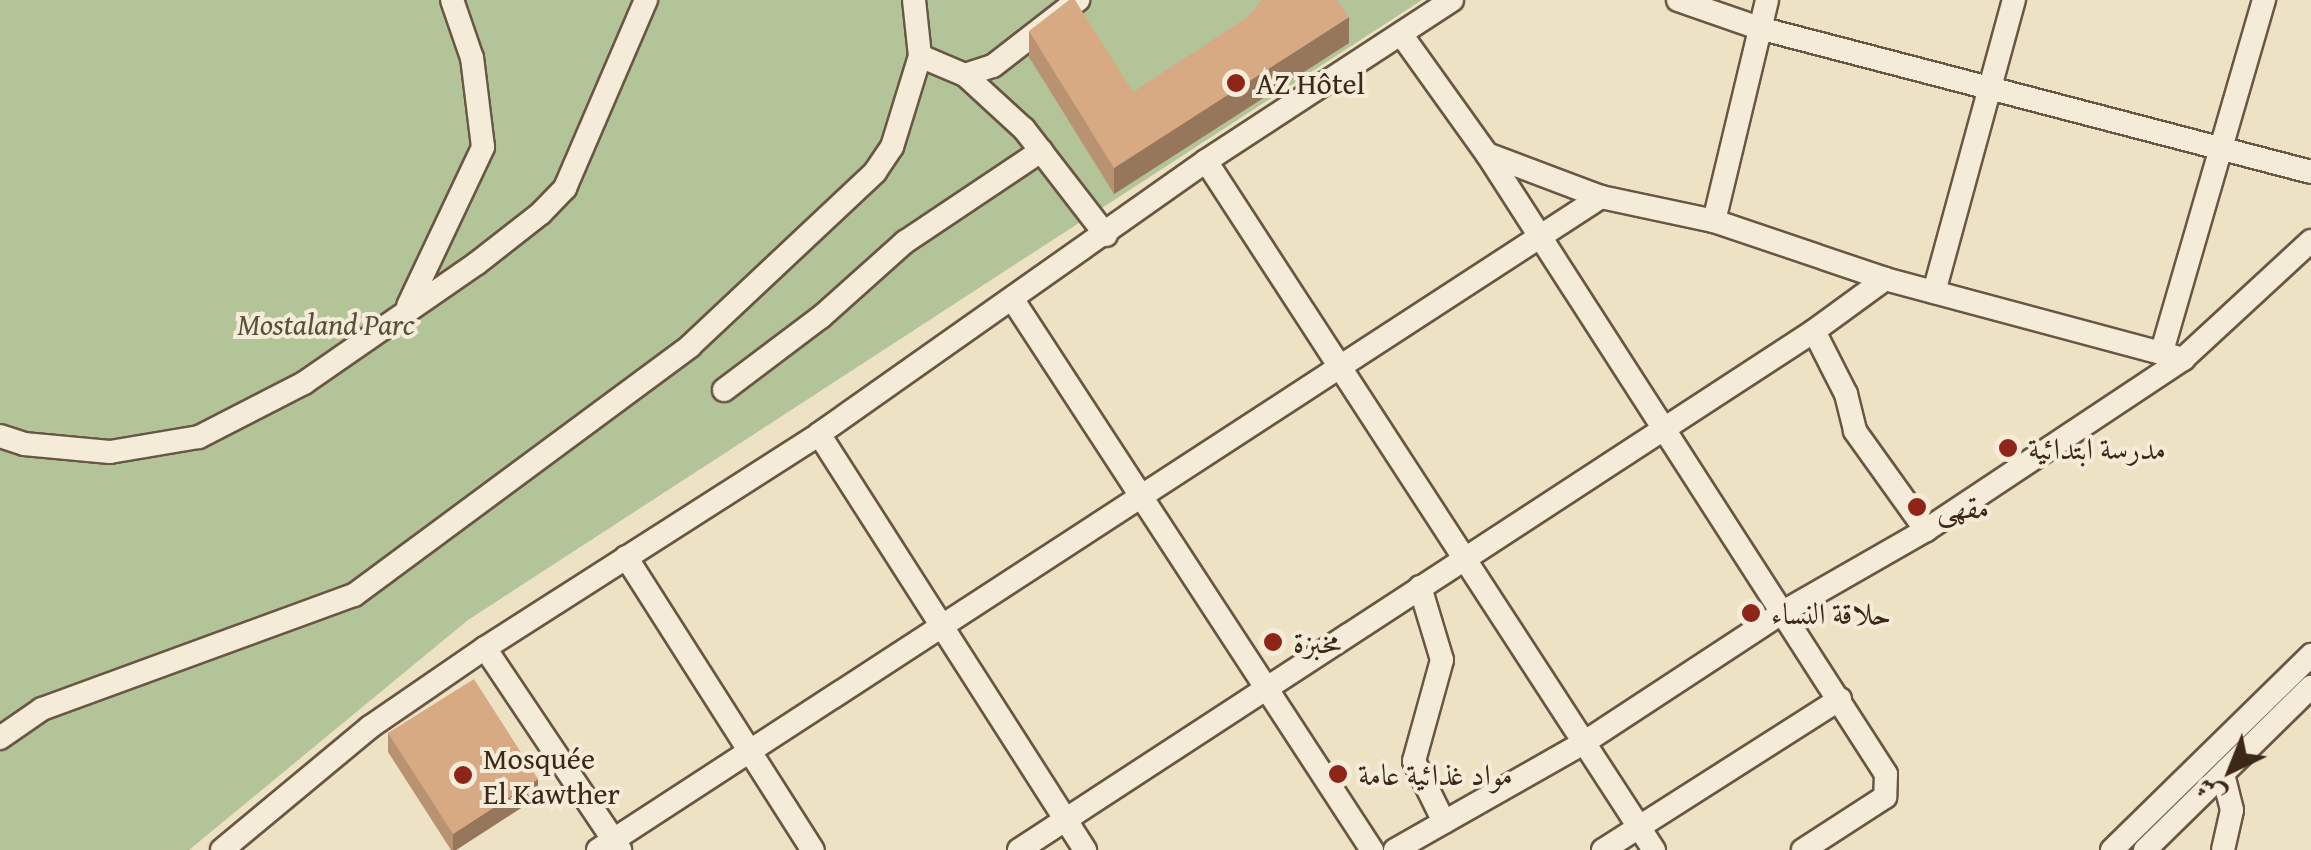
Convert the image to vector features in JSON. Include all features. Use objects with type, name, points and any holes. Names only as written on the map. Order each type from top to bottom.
[{"type":"street","points":[[407,308],[482,146],[472,58],[452,0]]},
{"type":"street","points":[[0,436],[24,444],[110,452],[199,437],[304,383],[407,308],[476,264],[540,214],[564,188],[646,0]]},
{"type":"street","points":[[0,738],[42,708],[354,595],[690,346],[875,172],[892,147],[920,56],[914,0]]},
{"type":"street","points":[[965,75],[993,66],[1078,0]]},
{"type":"street","points":[[222,850],[370,727],[485,648],[820,434],[1206,162],[1452,0]]},
{"type":"street","points":[[1678,0],[1759,28],[2311,172]]},
{"type":"street","points":[[1714,221],[1767,0]]},
{"type":"street","points":[[1934,292],[2014,0]]},
{"type":"street","points":[[2172,355],[2222,150],[2264,0]]},
{"type":"street","points":[[1401,34],[1486,154],[1886,774],[1885,797],[1803,850]]},
{"type":"street","points":[[920,56],[965,75],[1024,129],[1106,235]]},
{"type":"street","points":[[724,390],[821,316],[905,242],[1041,151]]},
{"type":"street","points":[[1486,154],[1601,197],[1714,221],[1886,278],[2172,355]]},
{"type":"street","points":[[1206,162],[1654,850]]},
{"type":"street","points":[[485,648],[610,846],[752,749],[1601,197]]},
{"type":"street","points":[[1395,850],[1585,742],[1783,612],[1926,530],[2172,355],[2311,240]]},
{"type":"street","points":[[1019,850],[1266,692],[1662,426],[1814,331],[1886,278]]},
{"type":"street","points":[[1013,300],[1372,850]]},
{"type":"street","points":[[1814,331],[1846,394],[1855,431],[1926,530]]},
{"type":"street","points":[[820,434],[1085,850]]},
{"type":"street","points":[[626,557],[813,850]]},
{"type":"street","points":[[1420,587],[1442,660],[1414,761],[1444,822]]},
{"type":"street","points":[[2112,850],[2311,655]]},
{"type":"street","points":[[2145,850],[2311,688]]},
{"type":"street","points":[[1603,850],[1840,699]]},
{"type":"street","points":[[2223,774],[2232,810],[2223,850]]},
{"type":"green space","name":"Mostaland Parc","points":[[0,0],[1422,0],[468,620],[189,850],[0,850]]},
{"type":"building","name":"AZ Hôtel","points":[[1069,0],[1075,0],[1133,92],[1246,18],[1262,0],[1337,0],[1349,17],[1114,168],[1029,31]]},
{"type":"building","name":"Mosquée El Kawther","points":[[474,679],[538,779],[453,834],[388,733]]},
{"type":"place","name":"AZ Hôtel","points":[[1236,83]]},
{"type":"place","name":"مدرسة ابتدائية","points":[[2008,448]]},
{"type":"place","name":"مقهى","points":[[1917,507]]},
{"type":"place","name":"حلاقة النساء","points":[[1751,613]]},
{"type":"place","name":"مخبزة","points":[[1273,642]]},
{"type":"place","name":"مواد غذائية عامة","points":[[1338,774]]},
{"type":"place","name":"Mosquée El Kawther","points":[[463,775]]}]
